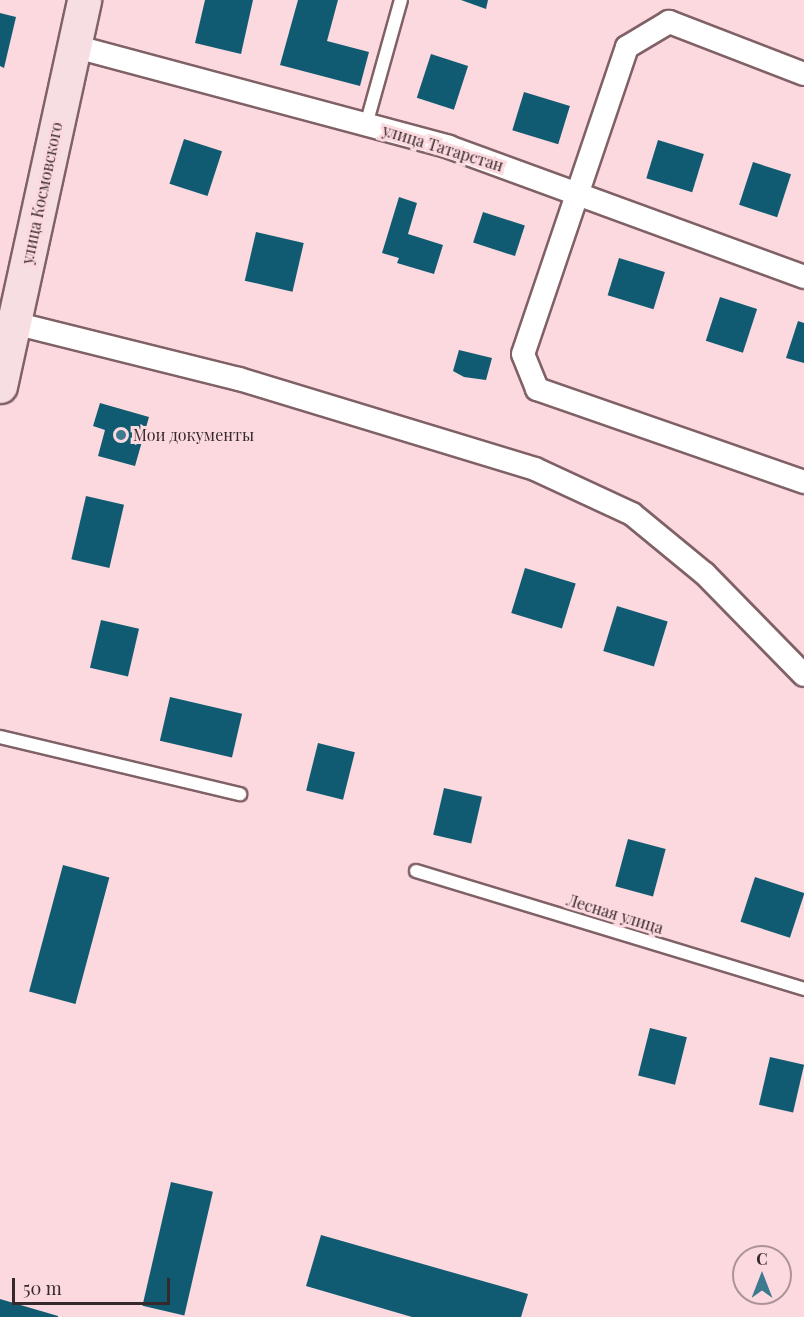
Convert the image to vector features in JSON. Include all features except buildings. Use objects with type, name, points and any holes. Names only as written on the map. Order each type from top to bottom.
[{"type":"main road","name":"улица Космовского","points":[[0,386],[84,0]]},
{"type":"street","points":[[804,74],[669,22],[627,47],[523,354],[537,389],[804,482]]},
{"type":"street","name":"улица Татарстан","points":[[74,46],[449,147],[804,277]]},
{"type":"street","points":[[14,323],[239,379],[535,469],[632,514],[705,574],[804,675]]},
{"type":"lane","points":[[366,125],[401,0]]},
{"type":"lane","points":[[0,737],[240,794]]},
{"type":"lane","name":"Лесная улица","points":[[416,871],[804,990]]},
{"type":"place","name":"Мои документы","points":[[121,435]]}]
